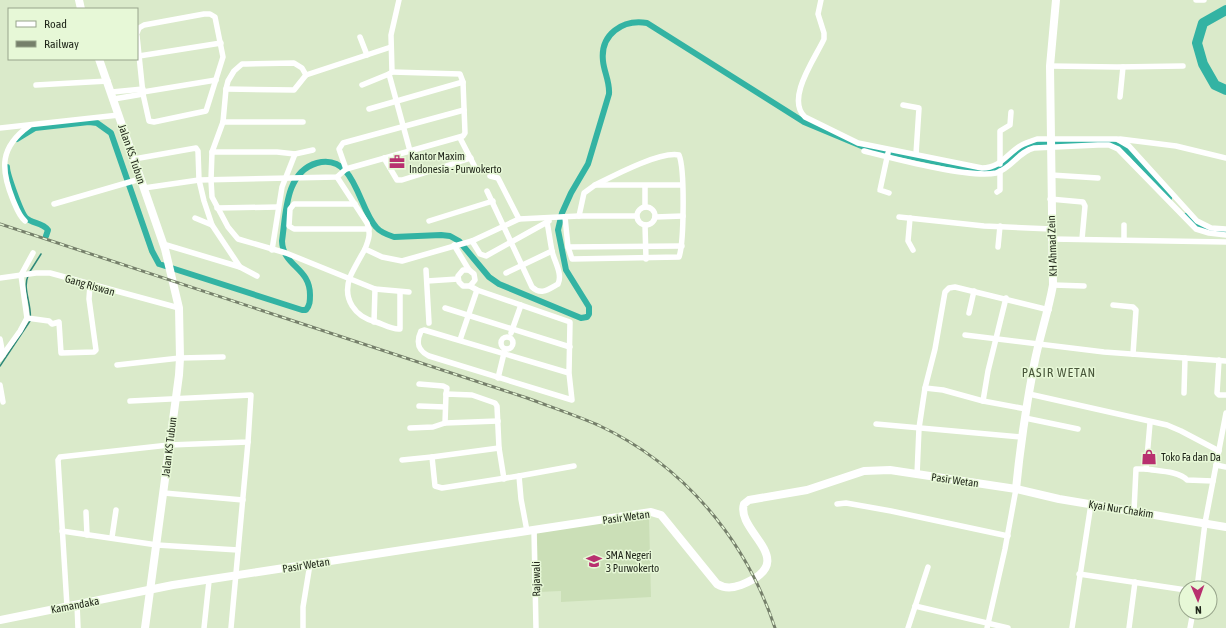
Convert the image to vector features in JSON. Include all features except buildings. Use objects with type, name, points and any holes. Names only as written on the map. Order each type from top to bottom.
[{"type":"street","points":[[399,0],[393,23],[390,73],[410,151]]},
{"type":"street","points":[[821,0],[818,14],[824,33],[824,39],[805,73],[800,88],[801,112],[805,117],[858,143],[888,153],[983,174],[1000,171],[1027,150],[1034,148],[1050,144],[1117,139],[1176,146],[1226,158]]},
{"type":"street","name":"KH Ahmad Zein","points":[[1016,489],[1021,437],[1026,409],[1039,343],[1049,310],[1053,286],[1050,199],[1050,66],[1056,0]]},
{"type":"street","points":[[1196,0],[1204,0]]},
{"type":"street","points":[[138,31],[139,28],[144,25],[210,14],[214,15],[217,20],[223,57],[206,112],[151,122],[148,119],[143,92],[138,45]]},
{"type":"street","points":[[360,37],[367,55]]},
{"type":"street","points":[[139,56],[221,43]]},
{"type":"street","points":[[226,89],[290,91],[298,86],[306,75],[391,47]]},
{"type":"street","name":"Jalan KS. Tubun","points":[[100,60],[164,247],[178,306]]},
{"type":"street","points":[[240,267],[212,197],[210,180],[212,152],[223,122],[226,89],[234,72],[242,64],[294,63],[302,68],[306,75]]},
{"type":"street","points":[[1050,66],[1183,66]]},
{"type":"street","points":[[1120,97],[1123,67]]},
{"type":"street","points":[[144,188],[201,180],[338,176],[346,169],[460,138],[465,133],[463,82],[462,76],[458,73],[390,73],[362,85]]},
{"type":"street","points":[[113,96],[216,80]]},
{"type":"street","points":[[36,85],[108,81]]},
{"type":"street","points":[[369,109],[463,82]]},
{"type":"street","points":[[903,105],[919,108],[916,154]]},
{"type":"street","points":[[346,169],[339,149],[343,143],[464,110]]},
{"type":"street","points":[[1000,164],[1000,131],[1001,129],[1010,125],[1011,112]]},
{"type":"street","points":[[0,128],[119,115]]},
{"type":"street","points":[[223,122],[303,122]]},
{"type":"street","points":[[25,221],[21,218],[2,175],[2,164],[10,142],[17,134],[29,126]]},
{"type":"street","points":[[460,138],[476,168]]},
{"type":"street","points":[[864,151],[916,154],[982,168],[1000,164],[1025,143],[1037,139],[1050,144],[1070,143],[1098,145],[1118,149],[1196,229],[1209,234],[1226,235]]},
{"type":"street","points":[[1117,139],[1129,146],[1197,221],[1211,228],[1226,229]]},
{"type":"street","points":[[134,159],[196,148],[199,156],[204,202],[212,225]]},
{"type":"street","points":[[212,152],[277,152],[295,154],[313,150]]},
{"type":"street","points":[[888,153],[880,190],[889,193]]},
{"type":"street","points":[[274,250],[278,207],[286,178],[295,154]]},
{"type":"street","points":[[559,217],[572,260],[679,257],[682,246],[683,216],[680,157],[678,155],[659,157],[622,171],[595,185],[584,193],[579,216]]},
{"type":"street","points":[[384,158],[397,180],[402,180],[471,158]]},
{"type":"street","points":[[997,192],[1000,190],[1000,171]]},
{"type":"street","points":[[1051,175],[1098,178]]},
{"type":"street","points":[[338,176],[369,229],[369,237],[365,249],[350,278],[349,291],[353,309],[365,319],[394,329],[400,329],[400,292]]},
{"type":"street","points":[[490,176],[498,178],[519,219]]},
{"type":"street","points":[[54,204],[140,179]]},
{"type":"street","points":[[595,185],[682,185]]},
{"type":"street","points":[[645,186],[645,207]]},
{"type":"street","points":[[488,190],[522,266],[532,287],[536,291],[548,290],[560,281],[560,273],[552,252],[547,222]]},
{"type":"street","points":[[1050,199],[1083,202],[1085,206],[1082,238]]},
{"type":"street","points":[[429,221],[493,201]]},
{"type":"street","points":[[355,204],[294,204],[290,209],[289,226],[294,229],[369,229]]},
{"type":"street","points":[[217,208],[278,207]]},
{"type":"street","points":[[636,216],[638,211],[645,207],[652,209],[655,217]]},
{"type":"street","points":[[365,249],[382,257],[402,262],[472,241],[519,219],[579,216],[636,216]]},
{"type":"street","points":[[636,216],[639,222],[644,225]]},
{"type":"street","points":[[655,217],[683,216]]},
{"type":"street","points":[[472,241],[483,256],[559,217]]},
{"type":"street","points":[[644,225],[652,222],[655,217]]},
{"type":"street","points":[[898,217],[1051,229]]},
{"type":"street","points":[[195,218],[212,225],[231,242],[286,253],[375,289],[409,292]]},
{"type":"street","points":[[910,218],[908,241],[913,250]]},
{"type":"street","points":[[644,225],[646,259]]},
{"type":"street","points":[[998,246],[1000,226]]},
{"type":"street","points":[[1124,226],[1124,240]]},
{"type":"street","points":[[1051,239],[1082,238],[1226,242]]},
{"type":"street","points":[[458,244],[469,270],[472,271],[475,277],[473,284],[470,286]]},
{"type":"street","points":[[568,247],[682,246]]},
{"type":"street","points":[[164,247],[240,267],[257,276]]},
{"type":"street","points":[[506,274],[552,252]]},
{"type":"street","points":[[2,357],[30,318],[22,275],[33,253]]},
{"type":"street","points":[[426,270],[429,324]]},
{"type":"street","points":[[458,279],[461,272],[469,270]]},
{"type":"street","name":"Gang Riswan","points":[[0,278],[36,273],[50,273],[90,285],[178,306]]},
{"type":"street","points":[[427,281],[458,279]]},
{"type":"street","points":[[458,279],[463,286],[470,286],[477,290],[570,322],[571,401],[429,356],[421,351],[418,342],[421,331],[424,330],[505,351],[570,373]]},
{"type":"street","points":[[30,318],[52,324],[59,322],[61,353],[96,351],[89,299],[90,285]]},
{"type":"street","points":[[1053,286],[1084,286]]},
{"type":"street","points":[[917,475],[919,428],[925,388],[935,349],[945,292],[949,288],[956,287],[1006,298],[1049,310]]},
{"type":"street","points":[[374,322],[375,289]]},
{"type":"street","points":[[460,340],[477,290]]},
{"type":"street","points":[[968,314],[974,291]]},
{"type":"street","points":[[983,401],[988,371],[1006,298]]},
{"type":"street","points":[[1113,304],[1133,307],[1136,310],[1133,354]]},
{"type":"street","points":[[498,378],[505,351],[513,344],[509,337],[521,305]]},
{"type":"street","name":"Jalan KS Tubun","points":[[145,628],[176,398],[180,358],[178,306]]},
{"type":"street","points":[[445,308],[570,347]]},
{"type":"street","points":[[965,334],[996,339],[1133,354],[1226,361]]},
{"type":"street","points":[[0,339],[2,357]]},
{"type":"street","points":[[117,365],[180,358],[223,357]]},
{"type":"street","points":[[1184,393],[1185,358]]},
{"type":"street","points":[[1219,360],[1217,393],[1219,395],[1226,395]]},
{"type":"street","points":[[419,384],[443,386],[446,388],[445,423]]},
{"type":"street","points":[[0,385],[3,402]]},
{"type":"street","points":[[925,388],[942,390],[983,401],[1026,409]]},
{"type":"street","points":[[446,394],[472,395],[495,403],[498,421],[499,448],[504,478]]},
{"type":"street","points":[[1029,394],[1078,404],[1150,423],[1167,425],[1219,452]]},
{"type":"street","points":[[130,401],[251,395],[232,628]]},
{"type":"street","points":[[419,406],[445,407]]},
{"type":"street","points":[[1198,580],[1205,523],[1226,413]]},
{"type":"street","points":[[1025,418],[1078,429]]},
{"type":"street","points":[[410,428],[433,427],[445,423],[498,421]]},
{"type":"street","points":[[1146,469],[1150,423]]},
{"type":"street","points":[[876,424],[1021,437]]},
{"type":"street","points":[[67,606],[58,460],[60,457],[169,445],[248,442]]},
{"type":"street","points":[[402,460],[499,448]]},
{"type":"street","points":[[432,457],[435,486],[438,488],[574,466]]},
{"type":"street","points":[[1216,465],[1226,467]]},
{"type":"street","points":[[1134,511],[1136,469],[1146,469],[1175,474],[1184,476],[1187,480],[1213,481]]},
{"type":"street","name":"Pasir Wetan","points":[[150,589],[531,530],[654,513],[661,516],[717,584],[731,588],[746,583],[759,575],[766,567],[767,562],[766,554],[744,515],[743,505],[746,502],[807,490],[864,471],[890,470],[1016,489]]},
{"type":"street","name":"Rajawali","points":[[519,476],[521,499],[531,530],[536,628]]},
{"type":"street","points":[[987,626],[1008,536],[1016,489]]},
{"type":"street","name":"Kyai Nur Chakim","points":[[1016,489],[1090,504],[1226,527]]},
{"type":"street","points":[[164,494],[243,500]]},
{"type":"street","points":[[837,504],[846,503],[890,511],[1008,536]]},
{"type":"street","points":[[1072,628],[1090,504]]},
{"type":"street","points":[[112,538],[116,510]]},
{"type":"street","points":[[86,512],[87,535]]},
{"type":"street","points":[[62,532],[157,545],[238,550]]},
{"type":"street","points":[[303,628],[303,607],[310,564]]},
{"type":"street","points":[[908,628],[928,567]]},
{"type":"street","points":[[1079,574],[1178,589]]},
{"type":"street","points":[[204,628],[209,581]]},
{"type":"street","points":[[1129,628],[1134,582]]},
{"type":"street","name":"Kamandaka","points":[[0,620],[150,589]]},
{"type":"street","points":[[77,604],[78,628]]},
{"type":"street","points":[[915,606],[987,626],[1008,628]]},
{"type":"shaded area","name":"SMA Negeri 3 Purwokerto","points":[[649,517],[651,597],[561,602],[561,591],[538,592],[537,531]]},
{"type":"waterway","points":[[1226,10],[1203,23],[1197,43],[1203,64],[1215,85],[1226,90]]},
{"type":"waterway","points":[[17,139],[35,128],[89,122],[97,123],[111,133],[152,251],[159,264],[302,310],[306,310],[309,305],[309,286],[306,278],[291,262],[283,250],[282,241],[286,207],[293,185],[299,175],[306,168],[317,163],[330,162],[340,166],[348,174],[370,218],[376,227],[382,232],[394,237],[450,236],[459,241],[489,277],[499,284],[581,318],[587,317],[589,314],[589,307],[566,270],[558,230],[562,213],[571,193],[588,164],[609,94],[609,85],[603,61],[605,43],[615,30],[630,23],[647,23],[804,122],[864,147],[986,172],[997,170],[1026,147],[1040,144],[1107,142],[1122,147],[1132,155],[1169,198]]},
{"type":"waterway","points":[[7,167],[9,177],[24,215],[29,220],[46,227],[48,230],[46,236]]},
{"type":"waterway","points":[[1186,216],[1204,228],[1226,232]]},
{"type":"waterway","points":[[29,273],[41,254]]},
{"type":"waterway","points":[[0,366],[30,321],[31,316],[26,287],[28,276]]},
{"type":"railway","points":[[0,224],[527,398],[598,425],[629,442],[658,461],[708,508],[729,536],[747,565],[763,596],[775,628]]},
{"type":"place","name":"Kantor Maxim Indonesia - Purwokerto","points":[[397,162]]},
{"type":"place","name":"Toko Fa dan Da","points":[[1149,457]]},
{"type":"place","name":"SMA Negeri 3 Purwokerto","points":[[594,561]]},
{"type":"district","name":"PASIR WETAN","points":[[1059,372]]}]
